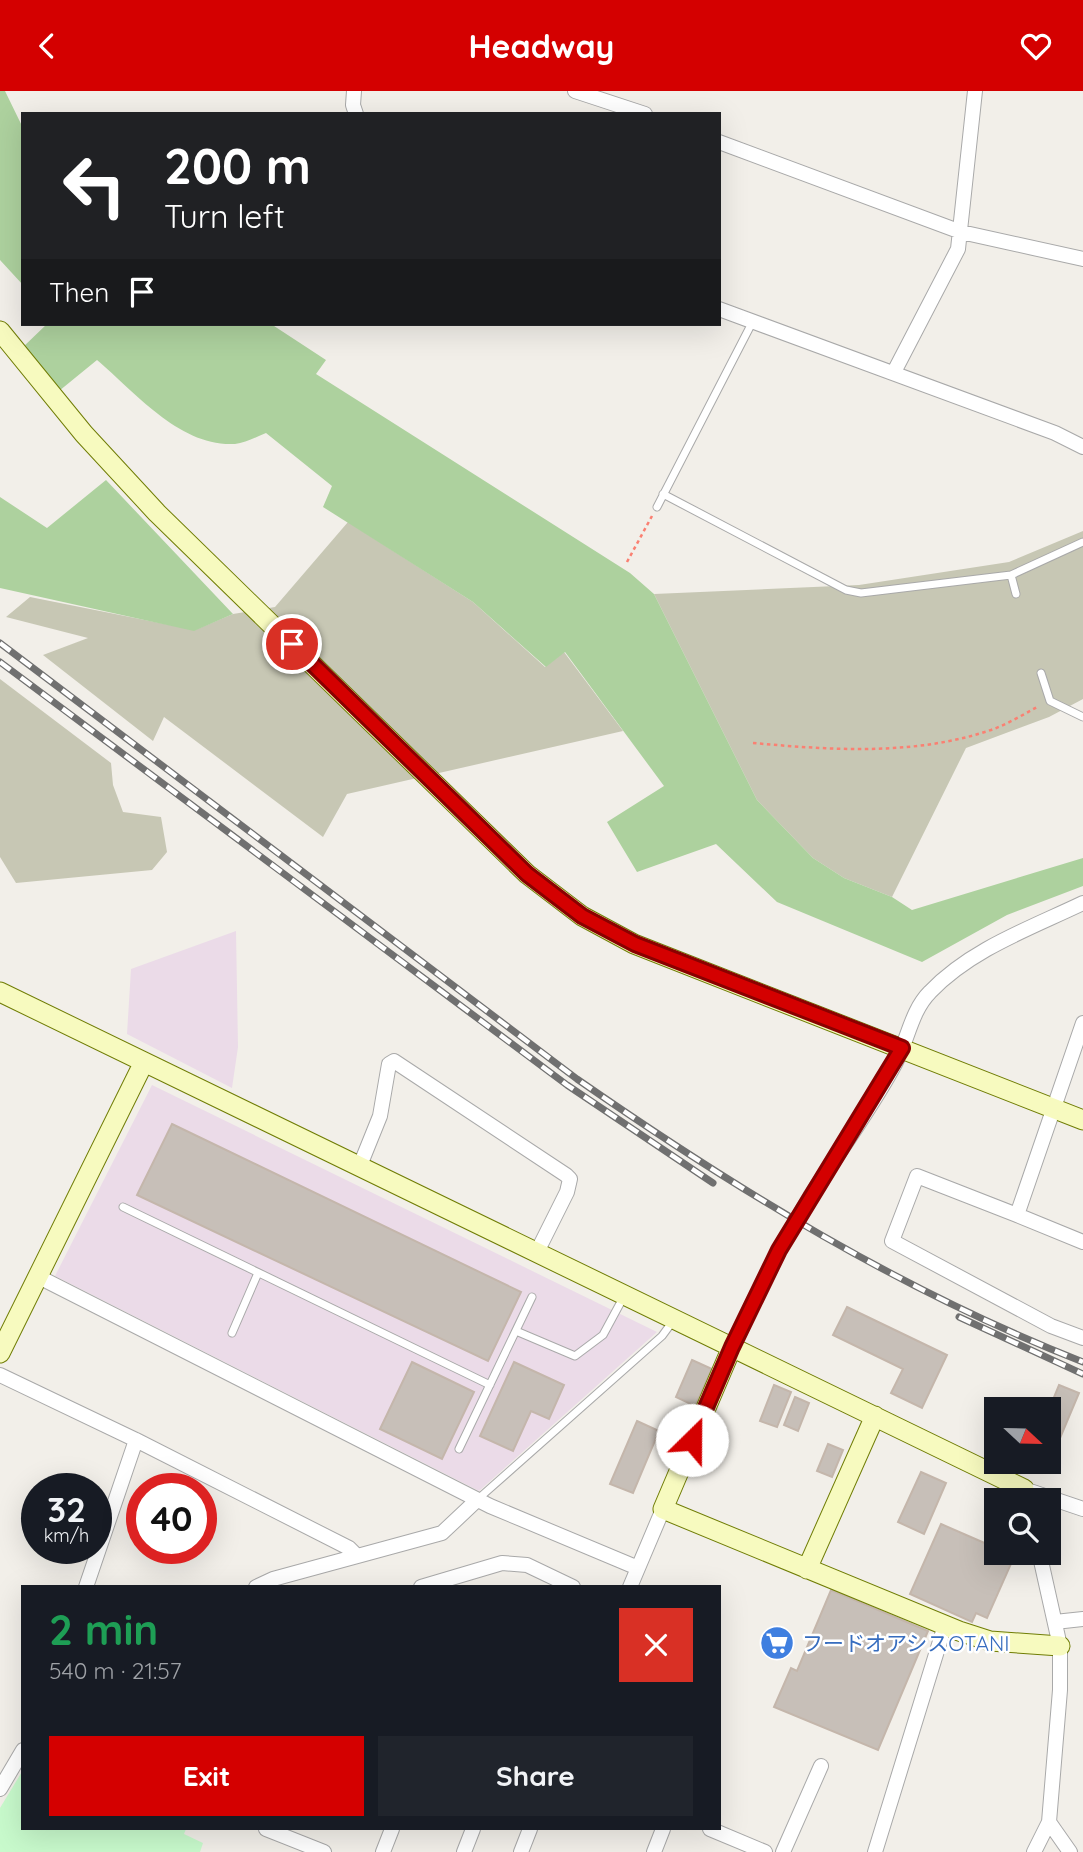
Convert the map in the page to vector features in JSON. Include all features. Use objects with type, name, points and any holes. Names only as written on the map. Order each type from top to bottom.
[{"type":"street","points":[[354,91],[356,112]]},
{"type":"street","points":[[575,91],[639,112]]},
{"type":"street","points":[[894,372],[958,249],[975,91]]},
{"type":"street","points":[[721,143],[961,232],[1083,259]]},
{"type":"street","points":[[721,310],[1055,433],[1083,447]]},
{"type":"street","points":[[0,331],[84,434],[157,513],[527,874],[582,916],[635,944],[1083,1120]]},
{"type":"street","points":[[631,1585],[732,1347],[779,1250],[811,1195],[895,1065],[915,1014],[929,993],[958,967],[989,948],[1083,903]]},
{"type":"street","points":[[0,992],[624,1297],[875,1416],[1014,1488]]},
{"type":"street","points":[[1017,1215],[1083,1023]]},
{"type":"street","points":[[359,1168],[380,1116],[389,1065],[394,1061],[570,1179],[567,1192],[536,1254]]},
{"type":"street","points":[[0,1353],[144,1062]]},
{"type":"street","points":[[1083,1241],[917,1176],[892,1241],[1051,1325],[1083,1338]]},
{"type":"street","points":[[37,1276],[478,1500],[638,1568]]},
{"type":"street","points":[[0,1375],[136,1440],[335,1541],[357,1556]]},
{"type":"street","points":[[807,1569],[875,1416]]},
{"type":"street","points":[[87,1585],[136,1440]]},
{"type":"street","points":[[260,1585],[273,1579],[442,1534],[478,1500]]},
{"type":"street","points":[[1061,1503],[1083,1509]]},
{"type":"street","points":[[663,1509],[990,1641],[1060,1646]]},
{"type":"street","points":[[428,1585],[502,1563],[527,1566],[569,1585]]},
{"type":"street","points":[[1034,1852],[1049,1822],[1060,1690],[1060,1646],[1042,1565]]},
{"type":"street","points":[[1055,1622],[1083,1619]]},
{"type":"street","points":[[875,1852],[945,1625]]},
{"type":"street","points":[[0,1789],[21,1753]]},
{"type":"street","points":[[783,1852],[821,1766]]},
{"type":"street","points":[[1049,1822],[1070,1852]]},
{"type":"street","points":[[269,1830],[324,1852]]},
{"type":"street","points":[[304,1844],[311,1830]]},
{"type":"street","points":[[383,1852],[392,1830]]},
{"type":"street","points":[[464,1852],[473,1830]]},
{"type":"street","points":[[520,1852],[530,1830]]},
{"type":"street","points":[[654,1852],[663,1830]]},
{"type":"street","points":[[711,1830],[765,1852]]},
{"type":"lane","points":[[657,507],[754,320]]},
{"type":"lane","points":[[663,494],[846,590],[861,593],[1011,575],[1083,542]]},
{"type":"lane","points":[[1011,575],[1016,594]]},
{"type":"lane","points":[[1041,673],[1049,701],[1083,717]]},
{"type":"lane","points":[[123,1207],[490,1385]]},
{"type":"lane","points":[[232,1333],[258,1273]]},
{"type":"lane","points":[[458,1449],[532,1297]]},
{"type":"lane","points":[[516,1331],[575,1356],[603,1335],[624,1297]]},
{"type":"lane","points":[[478,1500],[662,1336],[674,1319]]},
{"type":"path","points":[[627,562],[657,507]]},
{"type":"path","points":[[753,743],[810,748],[890,749],[943,742],[993,730],[1049,701]]},
{"type":"shaded area","points":[[348,522],[473,602],[545,667],[564,652],[623,731],[347,794],[323,837],[164,717],[153,741],[43,655],[88,638],[6,617],[30,597],[195,630],[233,614],[275,607]]},
{"type":"shaded area","points":[[1083,531],[1083,699],[1049,717],[966,748],[892,897],[844,878],[813,858],[757,800],[654,594],[859,585],[1009,562]]},
{"type":"shaded area","points":[[0,679],[111,763],[113,785],[123,812],[161,817],[167,852],[152,870],[16,883],[0,857]]},
{"type":"shaded area","points":[[236,931],[238,1047],[232,1088],[127,1034],[131,969]]},
{"type":"shaded area","points":[[152,1085],[657,1332],[479,1491],[55,1276]]},
{"type":"green space","points":[[0,91],[5,91],[21,124],[21,283],[0,260]]},
{"type":"green space","points":[[45,326],[274,326],[326,360],[316,374],[630,573],[654,594],[757,800],[813,858],[844,878],[892,897],[912,910],[1083,858],[1083,886],[1007,915],[922,962],[777,902],[716,844],[637,872],[607,822],[664,786],[565,652],[546,667],[473,602],[323,507],[332,486],[266,433],[235,444],[215,443],[196,437],[177,427],[143,402],[97,360],[59,391],[22,348]]},
{"type":"green space","points":[[106,480],[233,614],[194,631],[0,588],[0,497],[47,528]]},
{"type":"green space","points":[[21,1773],[21,1830],[186,1830],[184,1834],[203,1843],[200,1852],[0,1852],[0,1808]]},
{"type":"building","points":[[172,1124],[521,1292],[488,1361],[137,1195]]},
{"type":"building","points":[[847,1307],[947,1355],[922,1408],[891,1393],[903,1369],[833,1335]]},
{"type":"building","points":[[692,1360],[712,1369],[695,1406],[676,1397]]},
{"type":"building","points":[[412,1362],[474,1392],[442,1459],[380,1429]]},
{"type":"building","points":[[514,1362],[564,1385],[549,1419],[531,1411],[513,1451],[480,1436]]},
{"type":"building","points":[[774,1385],[791,1392],[777,1427],[760,1421]]},
{"type":"building","points":[[1059,1385],[1079,1393],[1061,1436],[1061,1397],[1054,1397]]},
{"type":"building","points":[[795,1397],[809,1403],[798,1431],[784,1425]]},
{"type":"building","points":[[637,1421],[659,1431],[633,1493],[610,1484]]},
{"type":"building","points":[[828,1444],[843,1450],[832,1477],[817,1471]]},
{"type":"building","points":[[921,1472],[946,1483],[924,1534],[898,1522]]},
{"type":"building","points":[[941,1524],[984,1543],[984,1565],[1010,1565],[987,1618],[976,1613],[972,1622],[910,1594]]},
{"type":"building","points":[[831,1590],[928,1631],[878,1750],[774,1707],[791,1668],[797,1671]]},
{"type":"railway","points":[[0,643],[577,1079],[637,1120],[760,1199],[886,1271],[1016,1334],[1083,1362]]},
{"type":"railway","points":[[0,662],[567,1085],[713,1183]]},
{"type":"railway","points":[[959,1317],[1083,1374]]},
{"type":"place","name":"フードオアシスOTANI","points":[[777,1643]]},
{"type":"route","points":[[292,644],[527,874],[582,916],[635,944],[902,1048],[895,1065],[811,1195],[779,1250],[732,1347],[692,1440]]}]
